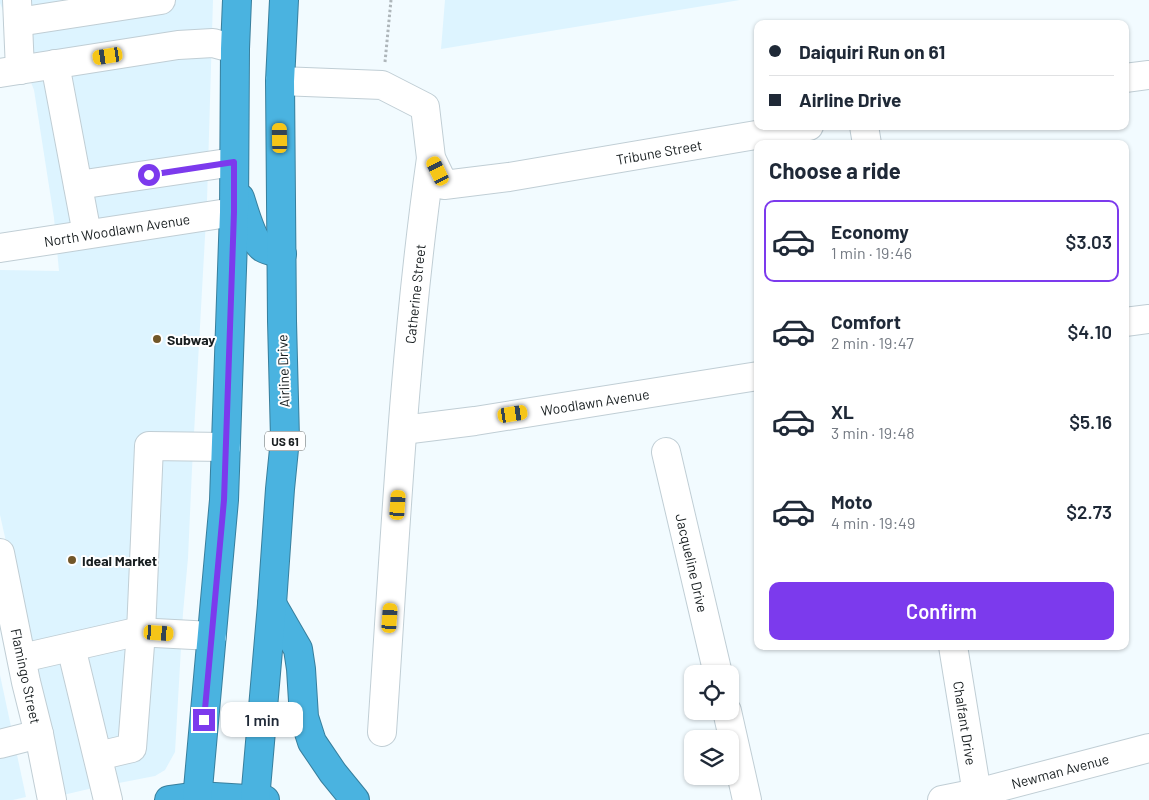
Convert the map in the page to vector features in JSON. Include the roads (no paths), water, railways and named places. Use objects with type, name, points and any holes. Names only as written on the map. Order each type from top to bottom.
[{"type":"highway","points":[[198,798],[224,500],[234,212],[237,0]]},
{"type":"highway","name":"Airline Drive","points":[[258,800],[285,439],[280,81],[284,0]]},
{"type":"highway","points":[[234,171],[247,221],[253,234],[262,247],[282,254]]},
{"type":"highway","points":[[272,604],[298,649],[304,717],[312,742],[333,773],[356,800]]},
{"type":"highway","points":[[169,800],[198,798],[258,800]]},
{"type":"street","points":[[162,0],[18,11],[10,71],[178,45],[213,43],[235,49]]},
{"type":"street","points":[[55,64],[87,234]]},
{"type":"street","points":[[1129,78],[1149,75]]},
{"type":"street","points":[[280,81],[382,85],[425,106],[431,158]]},
{"type":"street","name":"Tribune Street","points":[[431,158],[444,185],[508,177],[785,130]]},
{"type":"street","name":"Catherine Street","points":[[382,732],[414,288],[431,158]]},
{"type":"street","points":[[78,186],[234,171]]},
{"type":"street","name":"North Woodlawn Avenue","points":[[0,248],[234,212]]},
{"type":"street","points":[[1129,322],[1149,319]]},
{"type":"street","name":"Woodlawn Avenue","points":[[403,430],[754,377]]},
{"type":"street","points":[[98,756],[132,748],[141,632],[149,446],[226,447]]},
{"type":"street","name":"Jacqueline Drive","points":[[666,452],[716,665]]},
{"type":"street","name":"Flamingo Street","points":[[0,553],[14,659],[39,734],[52,800]]},
{"type":"street","points":[[14,659],[136,632],[212,636]]},
{"type":"street","points":[[71,647],[108,800]]},
{"type":"street","name":"Chalfant Drive","points":[[953,650],[977,797]]},
{"type":"street","points":[[729,720],[748,800]]},
{"type":"street","points":[[0,744],[39,734]]},
{"type":"street","name":"Newman Avenue","points":[[942,800],[977,797],[1149,748]]},
{"type":"place","name":"Subway","points":[[157,339]]},
{"type":"place","name":"Ideal Market","points":[[72,560]]}]
